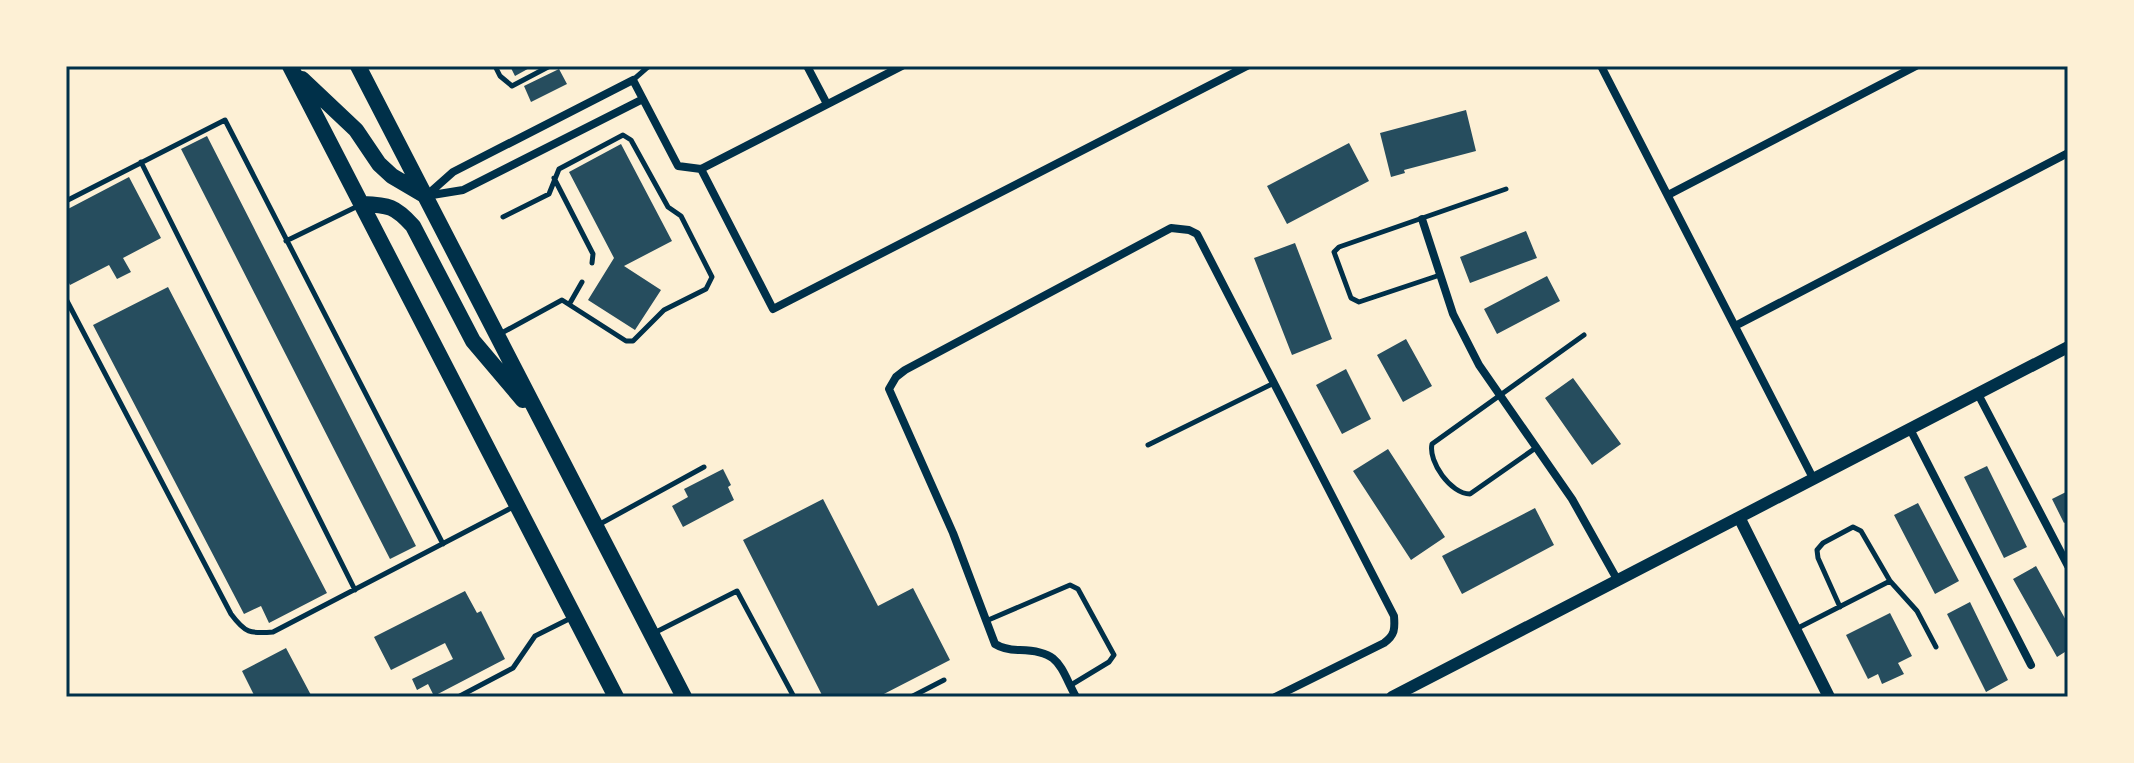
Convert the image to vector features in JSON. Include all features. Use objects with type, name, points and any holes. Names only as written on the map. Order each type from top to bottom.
[{"type":"highway","points":[[358,66],[684,697]]},
{"type":"highway","points":[[291,68],[356,130],[379,164],[406,186],[426,196]]},
{"type":"highway","points":[[291,68],[616,697]]},
{"type":"highway","points":[[362,204],[385,205],[399,211],[413,226],[473,341],[542,423]]},
{"type":"street","points":[[807,66],[827,104]]},
{"type":"street","points":[[426,196],[453,172],[633,80],[678,166],[701,169],[902,66]]},
{"type":"street","points":[[701,169],[773,309],[1247,66]]},
{"type":"street","points":[[1601,66],[1814,480]]},
{"type":"street","points":[[1668,195],[1916,66]]},
{"type":"street","points":[[426,196],[463,190],[643,99]]},
{"type":"street","points":[[1735,326],[2068,153]]},
{"type":"street","points":[[1422,219],[1458,327],[1479,365],[1579,510],[1618,581]]},
{"type":"street","points":[[1076,697],[1056,659],[1048,653],[995,644],[918,450],[889,389],[896,377],[1171,228],[1197,234],[1394,616],[1395,629],[1391,638],[1384,643],[1281,696]]},
{"type":"street","points":[[1392,697],[2068,347]]},
{"type":"street","points":[[1978,394],[2068,566]]},
{"type":"street","points":[[1910,429],[2031,665]]},
{"type":"street","points":[[1740,519],[1829,697]]},
{"type":"lane","points":[[495,66],[500,76],[512,86],[550,66]]},
{"type":"lane","points":[[633,80],[649,66]]},
{"type":"lane","points":[[66,201],[225,120],[443,544]]},
{"type":"lane","points":[[497,335],[562,300],[626,341],[633,341],[664,310],[706,289],[712,277],[681,216],[668,207],[631,140],[623,135],[559,169],[549,194],[503,217]]},
{"type":"lane","points":[[141,162],[355,590]]},
{"type":"lane","points":[[554,178],[593,254],[592,263]]},
{"type":"lane","points":[[1440,275],[1359,302],[1351,298],[1334,256],[1339,247],[1506,189]]},
{"type":"lane","points":[[286,241],[362,204]]},
{"type":"lane","points":[[570,303],[582,282]]},
{"type":"lane","points":[[66,299],[231,614],[239,626],[253,634],[273,632],[516,506]]},
{"type":"lane","points":[[1538,447],[1470,494],[1454,489],[1433,460],[1431,452],[1432,444],[1584,335]]},
{"type":"lane","points":[[1148,445],[1275,382]]},
{"type":"lane","points":[[596,527],[704,467]]},
{"type":"lane","points":[[1840,607],[1820,568],[1817,550],[1823,543],[1853,527],[1861,531],[1890,581],[1917,611],[1936,647]]},
{"type":"lane","points":[[1796,629],[1890,581]]},
{"type":"lane","points":[[986,621],[1070,585],[1078,589],[1114,655],[1109,662],[1070,686]]},
{"type":"lane","points":[[652,635],[737,591],[794,697]]},
{"type":"lane","points":[[458,697],[513,668],[535,636],[574,616]]},
{"type":"lane","points":[[911,697],[944,680]]},
{"type":"building","points":[[510,66],[533,66],[515,76]]},
{"type":"building","points":[[559,69],[567,84],[531,102],[524,86]]},
{"type":"building","points":[[1466,110],[1476,151],[1404,170],[1405,173],[1391,177],[1380,133]]},
{"type":"building","points":[[207,136],[416,546],[390,559],[181,149]]},
{"type":"building","points":[[1349,143],[1369,181],[1287,224],[1267,186]]},
{"type":"building","points":[[621,144],[672,241],[624,266],[661,290],[635,330],[588,300],[614,258],[569,172]]},
{"type":"building","points":[[129,177],[161,238],[123,258],[131,272],[117,279],[109,265],[70,285],[66,277],[66,210]]},
{"type":"building","points":[[1526,231],[1537,258],[1470,283],[1460,257]]},
{"type":"building","points":[[1295,243],[1332,339],[1292,355],[1254,258]]},
{"type":"building","points":[[1547,276],[1560,301],[1497,334],[1484,309]]},
{"type":"building","points":[[168,287],[327,593],[269,623],[261,606],[244,614],[93,325]]},
{"type":"building","points":[[1406,339],[1432,386],[1403,402],[1377,355]]},
{"type":"building","points":[[1346,369],[1371,419],[1342,434],[1316,385]]},
{"type":"building","points":[[1573,378],[1621,444],[1592,465],[1545,398]]},
{"type":"building","points":[[1388,449],[1445,537],[1411,560],[1353,471]]},
{"type":"building","points":[[1987,466],[2027,547],[2004,558],[1964,477]]},
{"type":"building","points":[[723,469],[734,500],[683,527],[672,506],[688,497],[684,489]]},
{"type":"building","points":[[2068,491],[2068,521],[2064,523],[2052,499]]},
{"type":"building","points":[[823,499],[878,606],[913,588],[950,660],[878,697],[823,697],[743,540]]},
{"type":"building","points":[[1918,503],[1959,581],[1935,594],[1894,515]]},
{"type":"building","points":[[1535,508],[1554,545],[1462,594],[1442,556]]},
{"type":"building","points":[[2036,566],[2068,624],[2068,650],[2057,657],[2013,579]]},
{"type":"building","points":[[465,591],[477,613],[481,611],[505,659],[434,696],[428,684],[417,690],[412,679],[453,659],[445,643],[391,670],[374,637]]},
{"type":"building","points":[[1970,602],[2008,680],[1986,692],[1947,614]]},
{"type":"building","points":[[1890,613],[1912,656],[1898,663],[1904,674],[1882,684],[1878,674],[1868,679],[1846,635]]},
{"type":"building","points":[[286,648],[312,697],[255,697],[242,671]]}]
